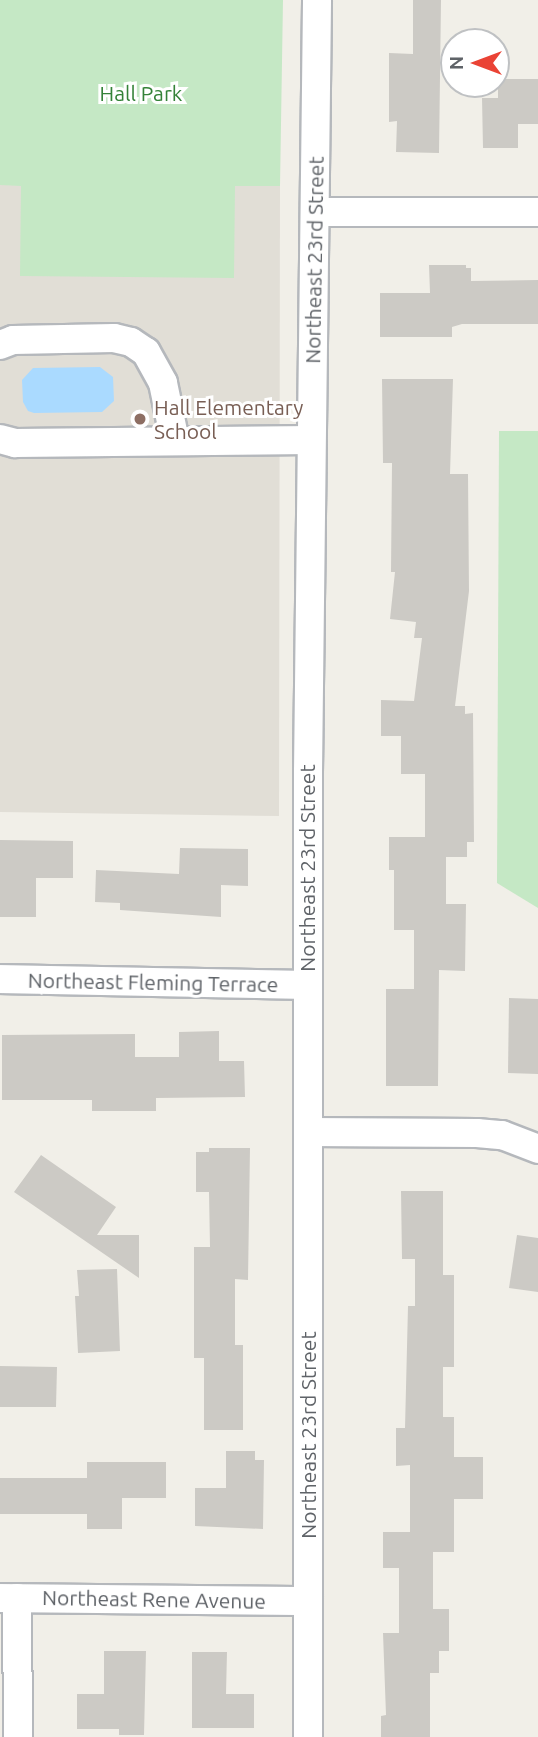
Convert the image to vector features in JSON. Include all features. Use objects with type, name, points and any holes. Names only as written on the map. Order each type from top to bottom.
[{"type":"street","name":"Northeast 23rd Street","points":[[308,1737],[307,985],[317,0]]},
{"type":"street","points":[[315,212],[538,212]]},
{"type":"street","points":[[0,345],[13,340],[114,338],[131,342],[146,352],[163,383],[175,441]]},
{"type":"street","points":[[0,439],[15,443],[312,440]]},
{"type":"street","name":"Northeast Fleming Terrace","points":[[0,979],[307,985]]},
{"type":"street","points":[[308,1132],[489,1134],[502,1135],[538,1149]]},
{"type":"street","points":[[8,1598],[18,1737]]},
{"type":"street","name":"Northeast Rene Avenue","points":[[8,1598],[308,1601]]},
{"type":"shaded area","name":"Hall Elementary School","points":[[0,185],[280,186],[279,816],[0,812]]},
{"type":"green space","name":"Hall Park","points":[[0,0],[283,0],[280,186],[235,186],[234,278],[20,276],[21,186],[0,185]]},
{"type":"green space","points":[[499,431],[538,431],[538,908],[497,883]]},
{"type":"water","points":[[100,367],[113,377],[114,401],[102,412],[34,413],[28,411],[23,402],[22,380],[33,368]]},
{"type":"building","points":[[413,0],[441,0],[439,153],[396,152],[397,121],[389,122],[389,53],[413,54]]},
{"type":"building","points":[[510,79],[538,79],[538,124],[518,124],[518,148],[483,148],[482,98],[510,98]]},
{"type":"building","points":[[429,265],[466,265],[466,268],[471,268],[471,281],[538,280],[538,324],[462,324],[452,327],[452,337],[380,337],[380,293],[430,293]]},
{"type":"building","points":[[382,379],[453,379],[450,474],[468,474],[469,591],[455,706],[465,706],[465,714],[473,713],[474,842],[467,842],[467,857],[446,857],[446,904],[466,904],[465,971],[439,970],[438,1086],[386,1086],[386,989],[414,989],[414,930],[394,930],[394,870],[389,870],[389,837],[425,837],[425,774],[401,774],[401,736],[381,736],[381,700],[414,701],[422,638],[414,638],[416,622],[390,619],[395,572],[391,572],[392,463],[383,463]]},
{"type":"building","points":[[0,840],[73,841],[73,878],[36,878],[36,917],[0,917]]},
{"type":"building","points":[[180,848],[248,849],[248,886],[221,885],[221,917],[120,910],[120,903],[95,902],[96,870],[179,874]]},
{"type":"building","points":[[509,998],[538,999],[538,1074],[508,1073]]},
{"type":"building","points":[[219,1031],[219,1061],[244,1061],[245,1097],[156,1098],[156,1111],[92,1111],[92,1100],[2,1100],[2,1035],[135,1034],[135,1057],[179,1057],[179,1032]]},
{"type":"building","points":[[209,1148],[250,1148],[248,1280],[235,1279],[235,1345],[243,1345],[243,1430],[204,1430],[204,1358],[194,1358],[194,1247],[210,1247],[209,1192],[196,1192],[196,1152],[209,1152]]},
{"type":"building","points":[[41,1155],[116,1207],[97,1235],[139,1235],[139,1278],[14,1192]]},
{"type":"building","points":[[401,1191],[443,1191],[443,1275],[454,1275],[454,1367],[443,1367],[443,1417],[454,1417],[454,1457],[483,1457],[483,1499],[454,1499],[454,1552],[433,1552],[433,1609],[449,1609],[449,1651],[439,1651],[439,1673],[430,1673],[430,1737],[381,1737],[381,1716],[386,1715],[383,1633],[399,1633],[399,1568],[383,1568],[383,1532],[410,1532],[410,1465],[396,1466],[396,1428],[405,1428],[408,1306],[415,1306],[415,1259],[402,1259]]},
{"type":"building","points":[[517,1235],[538,1238],[538,1292],[509,1288]]},
{"type":"building","points":[[117,1269],[120,1351],[78,1353],[75,1296],[79,1296],[77,1270]]},
{"type":"building","points":[[0,1366],[57,1367],[56,1407],[0,1407]]},
{"type":"building","points":[[226,1451],[255,1451],[255,1460],[264,1460],[263,1529],[195,1526],[195,1488],[226,1488]]},
{"type":"building","points":[[87,1462],[166,1462],[166,1498],[122,1498],[122,1529],[87,1529],[87,1514],[0,1514],[0,1478],[87,1478]]},
{"type":"building","points":[[104,1651],[146,1651],[144,1735],[119,1735],[119,1729],[77,1729],[77,1694],[104,1694]]},
{"type":"building","points":[[192,1652],[227,1652],[226,1694],[254,1694],[254,1728],[192,1728]]},
{"type":"place","name":"Hall Elementary School","points":[[140,419]]}]
